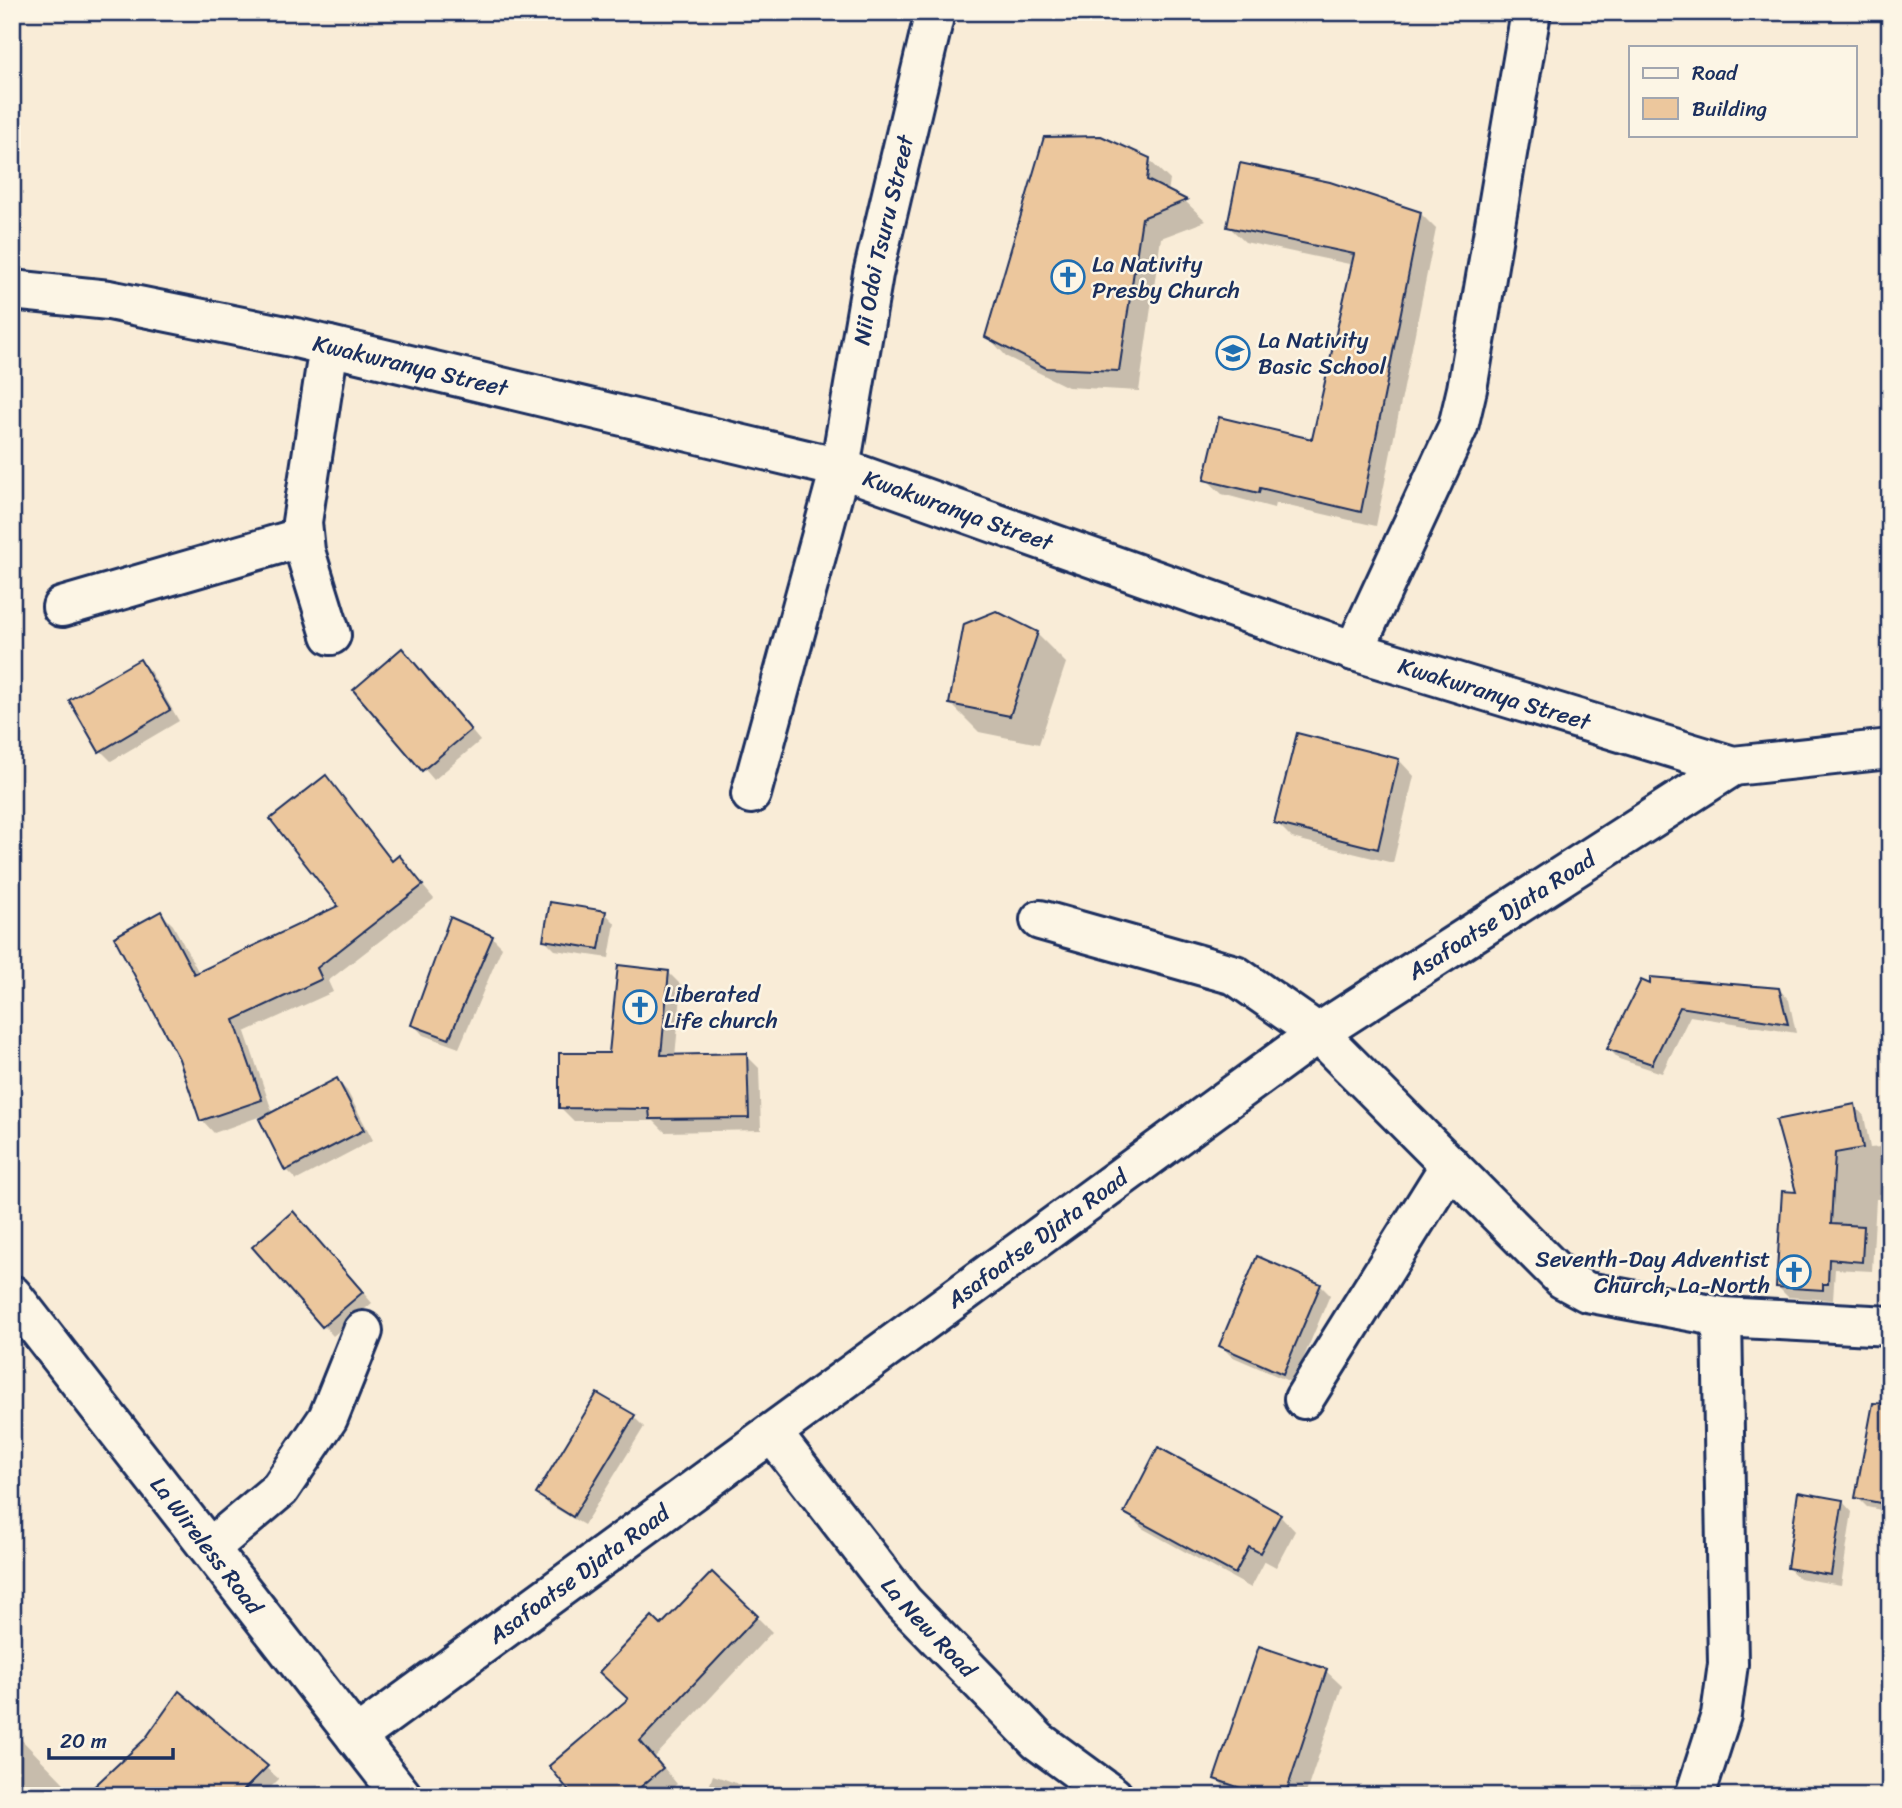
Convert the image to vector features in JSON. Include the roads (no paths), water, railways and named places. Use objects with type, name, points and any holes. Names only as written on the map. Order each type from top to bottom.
[{"type":"street","name":"Nii Odoi Tsuru Street","points":[[751,794],[840,468],[873,274],[935,12]]},
{"type":"street","points":[[1354,651],[1458,427],[1467,389],[1531,12]]},
{"type":"street","name":"Kwakwranya Street","points":[[12,290],[109,300],[329,346],[840,468],[1354,651],[1732,766],[1890,749]]},
{"type":"street","points":[[329,346],[302,522],[303,537],[331,635]]},
{"type":"street","points":[[62,607],[303,537]]},
{"type":"street","name":"Asafoatse Djata Road","points":[[356,1737],[1318,1033],[1732,766]]},
{"type":"street","points":[[1040,920],[1235,975],[1318,1033],[1563,1279],[1587,1292],[1722,1317],[1890,1326]]},
{"type":"street","points":[[1304,1399],[1450,1165]]},
{"type":"street","name":"La Wireless Road","points":[[12,1295],[356,1737],[392,1793]]},
{"type":"street","points":[[1695,1796],[1721,1715],[1728,1664],[1722,1317]]},
{"type":"street","points":[[210,1548],[280,1489],[328,1418],[363,1331]]},
{"type":"street","name":"La New Road","points":[[772,1433],[903,1602],[1038,1741],[1113,1796]]},
{"type":"place","name":"La Nativity Presby Church","points":[[1068,277]]},
{"type":"place","name":"La Nativity Basic School","points":[[1233,353]]},
{"type":"place","name":"Liberated Life church","points":[[640,1007]]},
{"type":"place","name":"Seventh-Day Adventist Church, La-North","points":[[1794,1272]]}]
